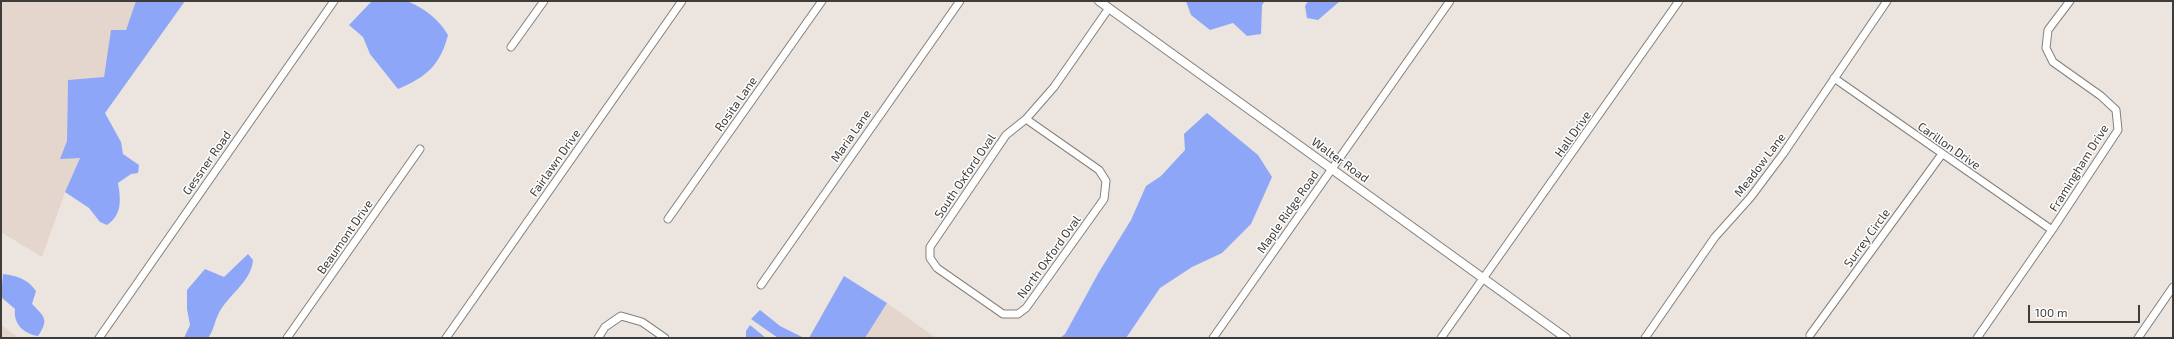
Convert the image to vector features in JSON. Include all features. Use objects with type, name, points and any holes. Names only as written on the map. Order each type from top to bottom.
[{"type":"street","name":"Gessner Road","points":[[98,338],[334,1]]},
{"type":"street","points":[[511,47],[544,1]]},
{"type":"street","name":"Fairlawn Drive","points":[[446,338],[682,1]]},
{"type":"street","name":"Rosita Lane","points":[[668,219],[822,1]]},
{"type":"street","name":"Maria Lane","points":[[761,284],[960,1]]},
{"type":"street","name":"Walter Road","points":[[1099,1],[1566,338]]},
{"type":"street","name":"Maple Ridge Road","points":[[1213,338],[1450,1]]},
{"type":"street","name":"Hall Drive","points":[[1441,338],[1679,1]]},
{"type":"street","name":"Meadow Lane","points":[[1645,338],[1715,237],[1750,198],[1783,154],[1887,1]]},
{"type":"street","name":"Framingham Drive","points":[[1977,338],[2052,230],[2118,130],[2116,110],[2101,96],[2053,62],[2046,48],[2048,30],[2070,1]]},
{"type":"street","name":"South Oxford Oval","points":[[1003,314],[937,268],[930,258],[930,247],[1006,135],[1026,119],[1054,87],[1109,8]]},
{"type":"street","name":"Carillon Drive","points":[[1834,78],[2052,230]]},
{"type":"street","name":"North Oxford Oval","points":[[1003,314],[1018,314],[1026,308],[1104,199],[1106,181],[1099,170],[1026,119]]},
{"type":"street","name":"Beaumont Drive","points":[[287,338],[420,149]]},
{"type":"street","name":"Surrey Circle","points":[[1810,335],[1942,154]]},
{"type":"street","points":[[2138,338],[2173,287]]},
{"type":"street","points":[[598,338],[605,327],[621,316],[642,322],[665,338]]},
{"type":"shaded area","points":[[1,1],[136,1],[126,30],[111,30],[104,77],[68,80],[67,141],[60,159],[80,157],[65,192],[42,257],[1,232]]},
{"type":"shaded area","points":[[136,1],[185,1],[105,113],[121,142],[123,154],[139,165],[138,173],[131,174],[118,183],[120,201],[118,212],[112,221],[107,225],[100,222],[89,208],[65,192],[80,158],[60,159],[67,141],[68,80],[104,77],[111,30],[126,30]]},
{"type":"shaded area","points":[[372,1],[407,1],[420,7],[435,19],[448,35],[445,46],[436,63],[424,75],[408,85],[398,89],[370,54],[363,37],[349,25]]},
{"type":"shaded area","points":[[1186,1],[1265,1],[1262,5],[1261,34],[1247,36],[1233,23],[1210,30],[1191,15]]},
{"type":"shaded area","points":[[1308,1],[1340,1],[1318,20],[1307,18],[1305,6]]},
{"type":"shaded area","points":[[1207,113],[1258,155],[1272,177],[1251,224],[1222,253],[1192,267],[1160,288],[1126,338],[1060,338],[1065,334],[1099,272],[1131,220],[1146,186],[1161,176],[1185,150],[1184,134]]},
{"type":"shaded area","points":[[248,254],[253,260],[248,275],[222,308],[208,338],[184,338],[190,325],[187,309],[187,290],[205,269],[224,277]]},
{"type":"shaded area","points":[[3,274],[26,281],[36,291],[32,304],[40,312],[44,319],[44,326],[38,336],[24,331],[20,327],[16,319],[15,309],[1,297]]},
{"type":"shaded area","points":[[844,276],[887,303],[865,338],[809,338]]},
{"type":"shaded area","points":[[887,303],[936,338],[865,338]]},
{"type":"shaded area","points":[[760,310],[780,326],[804,338],[778,338],[751,319]]},
{"type":"shaded area","points":[[1,325],[19,338],[1,338]]},
{"type":"shaded area","points":[[750,325],[766,338],[746,338],[746,331]]}]
